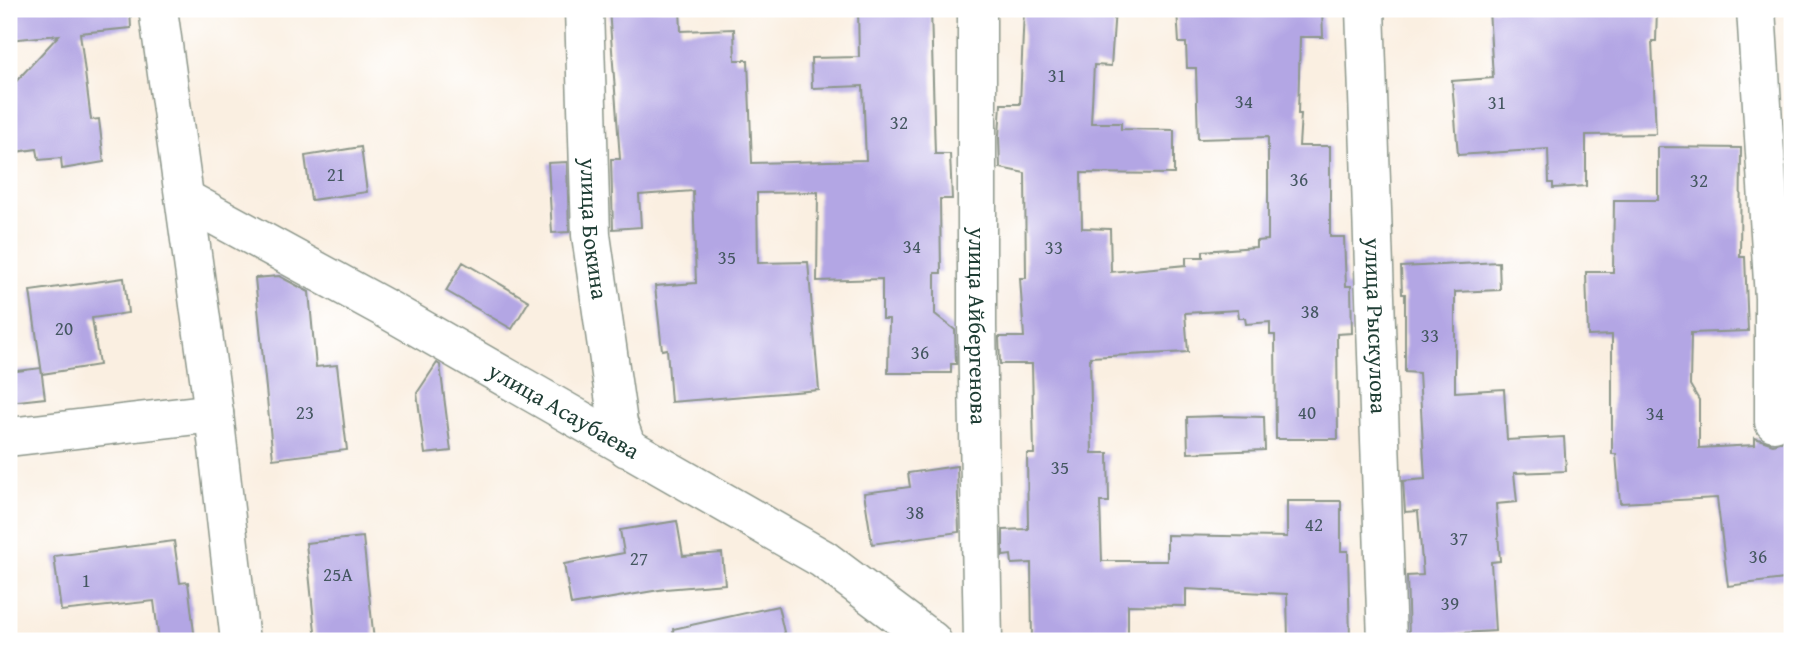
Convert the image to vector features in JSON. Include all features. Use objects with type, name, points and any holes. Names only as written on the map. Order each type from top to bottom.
[{"type":"street","points":[[159,9],[214,413],[240,641]]},
{"type":"street","name":"улица Бокина","points":[[584,9],[591,235],[618,423],[627,449]]},
{"type":"street","name":"улица Айбергенова","points":[[977,9],[977,326],[983,641]]},
{"type":"street","name":"улица Рыскулова","points":[[1365,9],[1387,641]]},
{"type":"street","points":[[1756,9],[1774,298],[1774,422]]},
{"type":"street","name":"улица Асаубаева","points":[[185,199],[390,311],[823,559],[932,641]]},
{"type":"street","points":[[9,437],[214,413]]},
{"type":"building","points":[[9,9],[130,9],[131,28],[80,33],[91,120],[99,119],[104,162],[62,169],[61,158],[39,160],[37,149],[9,153],[9,89],[59,35],[9,40]]},
{"type":"building","points":[[609,9],[680,9],[681,31],[734,29],[735,60],[748,60],[752,163],[866,160],[863,86],[812,88],[811,58],[859,57],[858,9],[931,9],[935,154],[950,154],[952,199],[940,199],[941,273],[935,273],[935,314],[955,330],[956,364],[951,364],[951,373],[888,373],[889,319],[882,319],[882,279],[817,281],[818,192],[757,193],[758,263],[808,262],[819,390],[671,402],[667,349],[662,350],[655,286],[696,283],[693,191],[639,195],[641,227],[613,229],[611,159],[620,159]]},
{"type":"building","points":[[1024,9],[1115,9],[1111,66],[1094,65],[1091,123],[1121,123],[1121,129],[1174,130],[1174,174],[1081,173],[1082,228],[1110,229],[1111,272],[1186,265],[1186,257],[1203,257],[1203,251],[1256,247],[1256,241],[1268,240],[1268,137],[1198,139],[1196,68],[1187,68],[1186,43],[1179,43],[1177,9],[1322,9],[1323,37],[1300,37],[1299,146],[1330,146],[1330,237],[1344,237],[1346,286],[1351,286],[1352,333],[1337,334],[1338,439],[1276,439],[1275,335],[1270,335],[1270,322],[1246,324],[1245,318],[1239,318],[1238,310],[1185,313],[1188,352],[1090,357],[1092,453],[1108,453],[1109,502],[1100,502],[1102,561],[1167,561],[1167,535],[1287,537],[1287,501],[1341,501],[1341,551],[1348,551],[1350,641],[1288,641],[1287,594],[1186,589],[1186,606],[1128,605],[1128,641],[1032,641],[1031,563],[1012,564],[1011,555],[1003,556],[1003,530],[1028,529],[1027,454],[1034,454],[1032,364],[1000,364],[999,337],[1024,337],[1020,278],[1026,278],[1025,173],[1000,168],[999,136],[1001,104],[1020,104]]},
{"type":"building","points":[[1489,9],[1657,9],[1656,41],[1652,41],[1656,134],[1586,135],[1586,186],[1553,188],[1553,183],[1549,183],[1548,149],[1458,155],[1452,81],[1493,78]]},
{"type":"building","points":[[361,147],[367,192],[311,200],[305,156]]},
{"type":"building","points":[[1658,147],[1741,148],[1740,257],[1745,257],[1748,331],[1691,333],[1690,385],[1699,400],[1699,448],[1755,445],[1755,438],[1773,444],[1792,438],[1792,499],[1788,500],[1792,534],[1792,578],[1728,586],[1717,498],[1620,503],[1616,454],[1612,454],[1612,335],[1588,336],[1586,272],[1613,272],[1614,200],[1658,200]]},
{"type":"building","points":[[567,162],[569,232],[552,233],[548,163]]},
{"type":"building","points":[[463,262],[529,301],[512,329],[446,291]]},
{"type":"building","points":[[1499,262],[1500,290],[1455,292],[1455,392],[1504,389],[1507,440],[1564,437],[1566,471],[1514,473],[1517,502],[1496,504],[1500,561],[1491,562],[1495,631],[1409,636],[1407,576],[1423,575],[1418,511],[1405,512],[1403,481],[1425,479],[1419,373],[1405,372],[1405,294],[1402,294],[1401,267]]},
{"type":"building","points":[[279,276],[309,292],[316,367],[337,365],[347,450],[273,459],[255,278]]},
{"type":"building","points":[[124,278],[128,313],[92,318],[99,365],[42,374],[30,291]]},
{"type":"building","points":[[437,363],[440,365],[451,451],[425,454],[417,393]]},
{"type":"building","points":[[41,368],[45,398],[9,402],[9,372]]},
{"type":"building","points":[[1187,417],[1264,417],[1265,450],[1188,453]]},
{"type":"building","points":[[957,466],[959,532],[872,544],[864,493],[910,487],[908,473]]},
{"type":"building","points":[[677,521],[683,556],[722,553],[725,584],[665,589],[571,605],[564,564],[624,553],[620,530]]},
{"type":"building","points":[[363,537],[374,641],[316,641],[306,543]]},
{"type":"building","points":[[174,541],[180,583],[188,582],[195,641],[159,641],[154,601],[61,611],[54,556]]},
{"type":"building","points":[[778,606],[786,641],[674,641],[673,629]]}]
